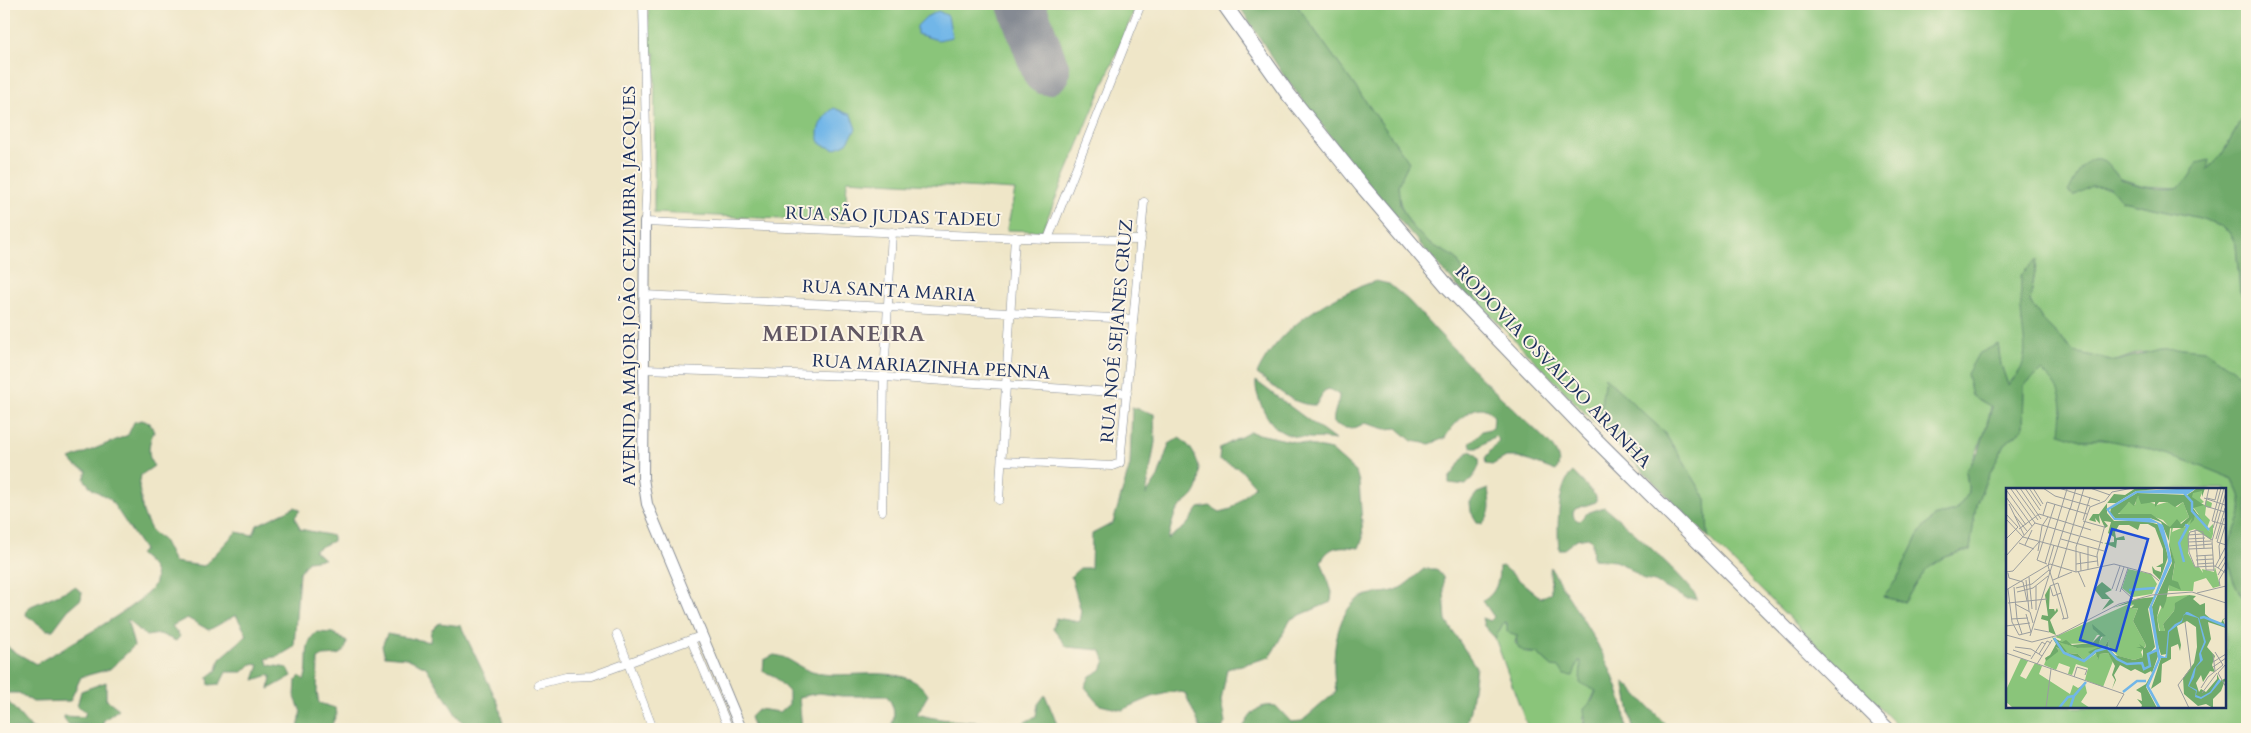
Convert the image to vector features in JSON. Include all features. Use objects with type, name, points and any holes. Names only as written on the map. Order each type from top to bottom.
[{"type":"highway","name":"RODOVIA OSVALDO ARANHA","points":[[1224,4],[1288,94],[1362,186],[1449,288],[1590,434],[1887,729]]},
{"type":"street","name":"AVENIDA MAJOR JOÃO CEZIMBRA JACQUES","points":[[643,4],[646,176],[643,478],[647,504],[741,729]]},
{"type":"street","points":[[1048,239],[1141,4]]},
{"type":"street","name":"RUA NOÉ SEJANES CRUZ","points":[[1002,460],[1112,466],[1120,463],[1144,202]]},
{"type":"street","name":"RUA SÃO JUDAS TADEU","points":[[645,222],[1048,239],[1140,240]]},
{"type":"street","points":[[882,511],[884,377],[892,232]]},
{"type":"street","points":[[999,500],[1015,237]]},
{"type":"street","name":"RUA SANTA MARIA","points":[[644,295],[1133,318]]},
{"type":"street","name":"RUA MARIAZINHA PENNA","points":[[644,369],[884,377],[1127,393]]},
{"type":"street","points":[[617,634],[653,729]]},
{"type":"street","points":[[538,684],[566,677],[592,676],[701,636]]},
{"type":"street","points":[[691,640],[729,729]]},
{"type":"green space","points":[[648,4],[1137,4],[1042,231],[1007,230],[1015,190],[847,180],[845,222],[654,213],[655,53],[650,52]]},
{"type":"green space","points":[[1238,4],[1296,4],[1409,162],[1398,185],[1400,205],[1410,224],[1427,242],[1456,258],[1473,290],[1476,300],[1464,294],[1365,181],[1284,76]]},
{"type":"green space","points":[[1296,4],[2247,4],[2247,111],[2221,156],[2207,171],[2197,163],[2187,181],[2177,188],[2144,186],[2121,179],[2104,161],[2074,195],[2091,186],[2110,187],[2122,201],[2200,218],[2219,225],[2230,233],[2236,245],[2240,292],[2247,301],[2247,370],[2244,377],[2183,348],[2138,353],[2116,361],[2074,352],[2043,320],[2030,302],[2037,260],[2022,323],[2026,345],[2022,368],[2008,385],[2001,365],[1998,344],[1990,410],[1975,456],[1966,471],[1969,493],[1955,511],[1933,517],[1918,535],[1897,579],[1883,597],[1905,602],[1918,581],[1930,567],[1947,557],[1970,550],[1976,505],[1984,485],[2005,444],[2023,429],[2024,385],[2042,370],[2059,387],[2063,409],[2081,440],[2120,442],[2139,446],[2178,457],[2233,479],[2242,507],[2228,554],[2235,584],[2247,604],[2247,729],[1901,729],[1708,537],[1706,499],[1663,431],[1605,378],[1598,426],[1476,300],[1473,290],[1425,243],[1405,215],[1399,200],[1398,186],[1409,162]]},
{"type":"green space","points":[[2247,111],[2247,301],[2240,292],[2236,245],[2230,233],[2219,225],[2200,218],[2122,201],[2110,187],[2091,186],[2074,196],[2068,192],[2077,174],[2086,163],[2098,159],[2104,161],[2124,181],[2167,189],[2179,187],[2187,179],[2197,163],[2209,160],[2207,170],[2221,156]]},
{"type":"green space","points":[[2037,259],[2030,302],[2043,320],[2074,352],[2116,361],[2160,349],[2183,348],[2205,350],[2244,377],[2247,370],[2247,604],[2235,584],[2228,554],[2241,513],[2240,496],[2233,479],[2188,461],[2145,448],[2102,439],[2081,440],[2060,433],[2062,406],[2059,392],[2050,378],[2042,371],[2024,385],[2023,429],[2005,444],[1984,485],[1976,505],[1970,550],[1947,557],[1930,567],[1918,581],[1905,602],[1883,597],[1897,579],[1918,535],[1933,517],[1955,511],[1969,493],[1966,471],[1979,451],[1992,407],[1972,396],[1967,374],[1978,354],[1998,344],[2001,365],[2008,385],[2020,370],[2023,364],[2025,349],[2021,311],[2021,275]]},
{"type":"green space","points":[[1376,281],[1389,284],[1408,300],[1478,375],[1548,442],[1555,452],[1559,463],[1556,471],[1518,457],[1506,457],[1492,465],[1486,464],[1485,458],[1499,440],[1495,436],[1477,448],[1472,448],[1470,443],[1482,431],[1493,428],[1494,417],[1485,409],[1480,408],[1468,413],[1456,423],[1445,438],[1430,444],[1412,441],[1397,428],[1386,429],[1365,423],[1353,428],[1342,427],[1334,423],[1339,395],[1329,389],[1324,391],[1316,405],[1300,402],[1285,395],[1257,374],[1266,358],[1291,328],[1323,305],[1341,295]]},
{"type":"green space","points":[[1605,377],[1663,431],[1685,464],[1706,499],[1708,537],[1598,426]]},
{"type":"green space","points":[[1256,381],[1335,440],[1303,438],[1286,434],[1278,429],[1264,411],[1257,393]]},
{"type":"green space","points":[[1132,407],[1154,414],[1155,442],[1146,495],[1158,477],[1169,444],[1179,438],[1191,449],[1198,464],[1199,481],[1197,489],[1193,496],[1176,512],[1168,539],[1186,526],[1199,508],[1210,506],[1220,512],[1231,509],[1255,486],[1240,469],[1219,460],[1220,448],[1250,432],[1331,450],[1356,472],[1359,482],[1363,538],[1359,548],[1337,547],[1325,555],[1321,561],[1332,592],[1331,602],[1291,619],[1270,657],[1227,669],[1221,701],[1225,722],[1222,729],[1201,729],[1185,693],[1175,691],[1152,697],[1122,710],[1100,705],[1085,687],[1090,676],[1101,670],[1105,660],[1100,650],[1067,647],[1053,629],[1056,618],[1079,622],[1081,611],[1071,576],[1080,568],[1091,568],[1092,534],[1113,523],[1130,465]]},
{"type":"green space","points":[[142,420],[150,423],[154,432],[150,440],[149,450],[150,459],[154,466],[141,475],[139,487],[143,513],[152,532],[163,540],[174,562],[204,566],[236,532],[253,535],[257,525],[295,507],[300,510],[295,517],[300,529],[333,536],[333,541],[314,550],[324,559],[308,561],[299,573],[294,647],[279,656],[266,659],[269,665],[288,668],[292,676],[269,689],[271,676],[254,680],[259,665],[251,664],[243,672],[226,672],[220,684],[209,685],[208,677],[217,670],[220,659],[247,635],[236,615],[209,630],[187,618],[172,626],[180,636],[176,641],[160,634],[146,636],[127,619],[134,646],[110,669],[81,677],[70,701],[33,702],[19,693],[4,693],[4,642],[10,649],[36,664],[121,613],[138,601],[150,590],[155,582],[154,570],[139,554],[144,550],[110,499],[92,489],[84,479],[87,471],[76,466],[70,459],[128,435],[134,422]]},
{"type":"green space","points":[[1470,451],[1479,458],[1478,467],[1473,477],[1466,485],[1449,483],[1449,478]]},
{"type":"green space","points":[[1573,472],[1596,496],[1596,502],[1575,509],[1573,513],[1574,518],[1579,521],[1587,513],[1604,507],[1625,524],[1671,568],[1684,581],[1697,599],[1686,599],[1655,582],[1644,580],[1626,566],[1615,561],[1593,559],[1592,541],[1588,537],[1577,539],[1564,549],[1559,549],[1558,519],[1561,497],[1564,486]]},
{"type":"green space","points":[[1488,489],[1489,512],[1482,524],[1477,522],[1471,512],[1470,502],[1477,493]]},
{"type":"green space","points":[[1502,566],[1541,598],[1551,592],[1550,567],[1586,624],[1608,666],[1623,708],[1626,729],[1586,729],[1584,709],[1592,701],[1596,691],[1580,683],[1581,661],[1579,661],[1573,676],[1564,675],[1560,668],[1552,667],[1537,653],[1521,650],[1517,644],[1517,635],[1507,632],[1507,623],[1504,622],[1495,638],[1484,626],[1482,618],[1490,621],[1494,617],[1483,601],[1494,591],[1499,567]]},
{"type":"green space","points":[[1424,569],[1436,569],[1443,577],[1446,621],[1476,667],[1470,710],[1465,729],[1242,729],[1252,714],[1264,706],[1276,706],[1291,722],[1302,721],[1336,692],[1334,654],[1336,640],[1345,614],[1352,604],[1370,594],[1396,590]]},
{"type":"green space","points":[[75,587],[82,592],[81,599],[68,610],[53,630],[47,630],[26,615],[27,609],[31,606]]},
{"type":"green space","points":[[1504,622],[1517,635],[1515,643],[1526,653],[1537,653],[1552,667],[1582,661],[1596,690],[1583,718],[1586,729],[1531,729],[1526,723],[1495,638]]},
{"type":"green space","points":[[439,623],[461,626],[499,705],[504,729],[469,729],[457,716],[426,667],[406,658],[385,656],[382,646],[387,634],[430,642],[431,631]]},
{"type":"green space","points":[[317,632],[333,633],[347,642],[342,653],[323,656],[318,659],[317,693],[319,703],[335,708],[337,713],[330,729],[298,729],[301,712],[295,697],[296,680],[300,676],[304,680],[309,642]]},
{"type":"green space","points":[[774,655],[784,657],[812,672],[842,675],[891,675],[906,678],[918,684],[928,695],[917,714],[941,719],[1016,727],[1036,716],[1038,704],[1045,695],[1059,729],[890,729],[894,712],[887,696],[842,696],[819,693],[799,697],[802,729],[754,729],[750,717],[758,709],[780,712],[789,704],[789,692],[774,676],[763,671],[764,660]]},
{"type":"green space","points":[[1624,681],[1670,729],[1633,729]]},
{"type":"green space","points":[[106,682],[106,699],[119,709],[103,721],[103,729],[91,729],[89,725],[68,725],[63,716],[84,717],[86,712],[77,706],[81,691]]},
{"type":"green space","points":[[4,697],[31,728],[35,729],[4,729]]},
{"type":"water","points":[[938,11],[948,16],[952,37],[938,40],[917,34],[917,26],[926,17]]},
{"type":"water","points":[[834,108],[851,115],[856,129],[847,143],[835,149],[822,145],[818,135],[820,125],[826,115]]},
{"type":"runway","points":[[1021,4],[1046,71]]},
{"type":"district","name":"MEDIANEIRA","points":[[844,334]]}]
